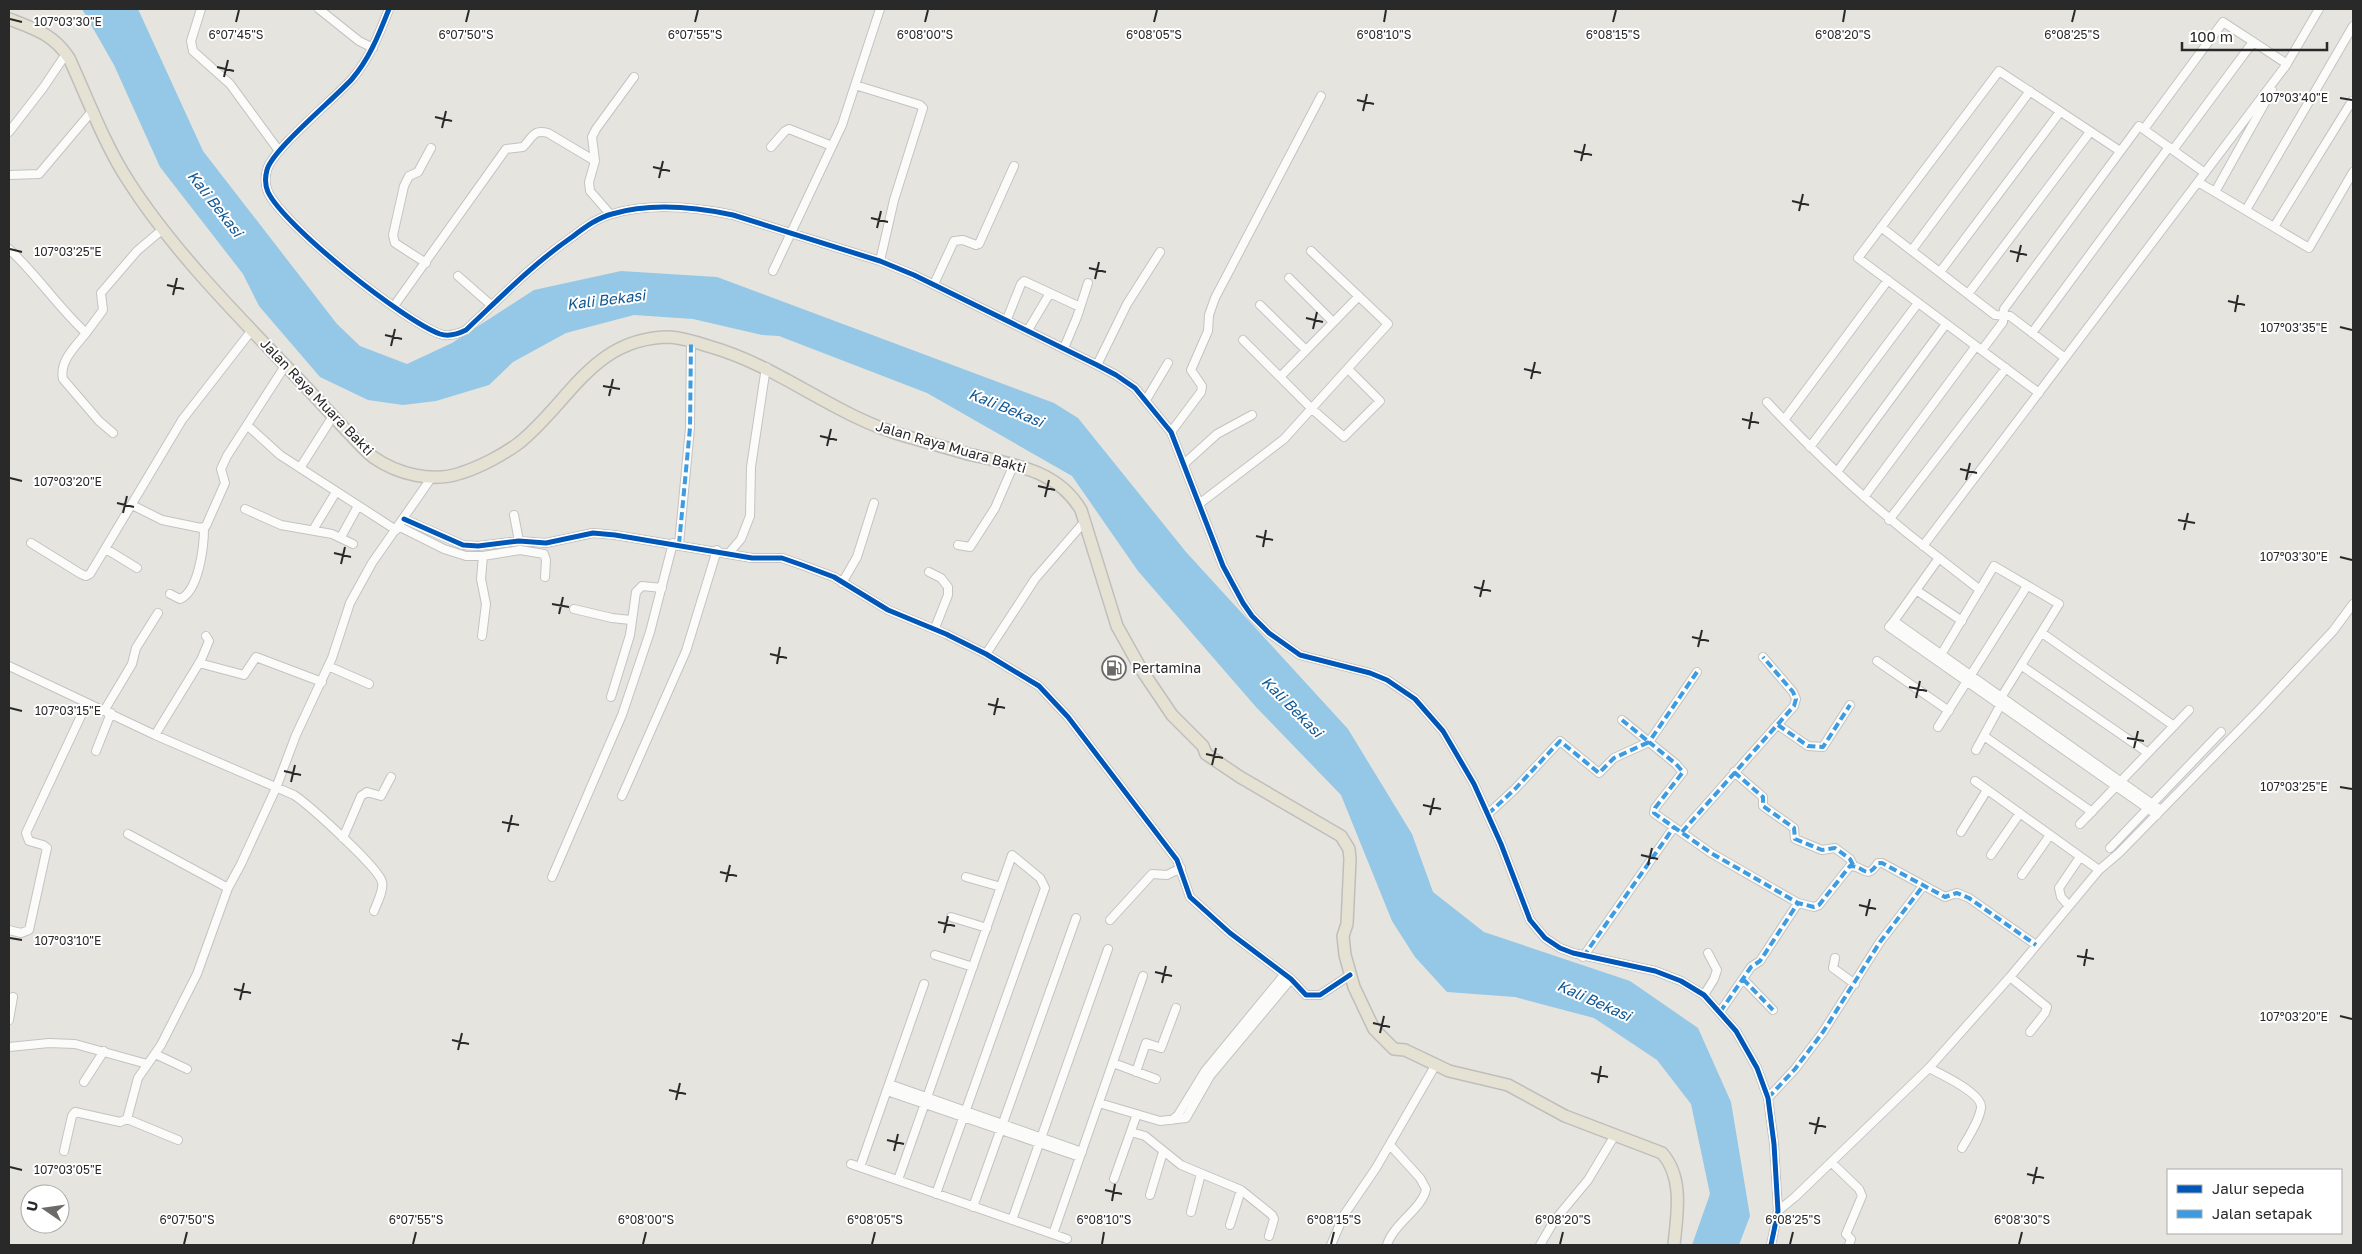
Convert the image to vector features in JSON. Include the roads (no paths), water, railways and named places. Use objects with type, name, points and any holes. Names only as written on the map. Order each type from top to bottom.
[{"type":"main road","name":"Jalan Raya Muara Bakti","points":[[9,19],[56,40],[66,54],[127,179],[163,230],[285,366],[366,451],[382,463],[400,471],[432,477],[461,473],[519,442],[581,378],[611,353],[646,340],[671,337],[727,351],[766,367],[878,428],[950,449],[1014,464],[1047,477],[1067,490],[1081,510],[1116,626],[1141,669],[1172,714],[1203,746],[1206,754],[1240,778],[1340,836],[1349,848],[1347,924],[1343,936],[1345,955],[1350,975],[1374,1029],[1394,1049],[1405,1050],[1435,1066],[1508,1085],[1565,1116],[1662,1153],[1669,1162],[1676,1178],[1674,1245]]},
{"type":"street","points":[[201,9],[190,41],[193,51],[230,84],[279,151]]},
{"type":"street","points":[[319,9],[359,41],[373,48]]},
{"type":"street","points":[[389,9],[373,48],[365,62],[342,90],[279,151],[267,170],[266,184],[272,198],[300,229],[330,257],[394,306],[439,334],[445,335],[466,330],[548,254],[589,225],[610,214],[655,208],[713,211],[733,215],[880,261],[934,284],[1007,319],[1116,375],[1146,400],[1171,432],[1223,566],[1242,603],[1252,616],[1269,633],[1300,655],[1370,673],[1387,680],[1415,699],[1436,723],[1457,753],[1488,814],[1530,920],[1552,944],[1564,951],[1583,957],[1667,974],[1704,995],[1720,1012],[1747,1048],[1768,1098],[1774,1144],[1778,1211],[1771,1245]]},
{"type":"street","points":[[773,271],[842,125],[880,9]]},
{"type":"street","points":[[2215,192],[2319,9]]},
{"type":"street","points":[[2144,129],[2223,22],[2287,64]]},
{"type":"street","points":[[2246,210],[2353,26]]},
{"type":"street","points":[[2032,333],[2253,42]]},
{"type":"street","points":[[9,132],[38,95],[66,54]]},
{"type":"street","points":[[1923,546],[2287,64]]},
{"type":"street","points":[[2039,393],[1858,258],[1999,71],[2120,151]]},
{"type":"street","points":[[610,214],[590,191],[589,182],[595,162],[592,137],[634,77]]},
{"type":"street","points":[[855,85],[920,105],[923,112],[894,200],[880,261]]},
{"type":"street","points":[[1912,250],[2030,91]]},
{"type":"street","points":[[1171,432],[1201,392],[1202,386],[1191,370],[1208,331],[1209,315],[1215,298],[1321,96]]},
{"type":"street","points":[[2274,227],[2352,101]]},
{"type":"street","points":[[9,175],[39,174],[92,110]]},
{"type":"street","points":[[1940,272],[2060,112]]},
{"type":"street","points":[[1864,497],[1979,348],[2003,322],[2004,309],[2139,126],[2205,173]]},
{"type":"street","points":[[771,147],[789,129],[832,146]]},
{"type":"street","points":[[394,306],[506,149],[523,147],[536,132],[540,131],[548,133],[595,162]]},
{"type":"street","points":[[1968,294],[2090,132]]},
{"type":"street","points":[[426,263],[395,243],[392,235],[404,186],[409,176],[418,172],[432,148]]},
{"type":"street","points":[[934,284],[954,241],[963,240],[976,245],[979,244],[1014,166]]},
{"type":"street","points":[[2198,182],[2309,248],[2353,172]]},
{"type":"street","points":[[1882,227],[1995,314],[2010,316],[2065,358]]},
{"type":"street","points":[[113,433],[99,421],[63,379],[62,370],[64,362],[105,306],[101,293],[137,251],[163,230]]},
{"type":"street","points":[[9,249],[31,269],[59,306],[86,333]]},
{"type":"street","points":[[1199,504],[1284,439],[1388,324],[1311,251]]},
{"type":"street","points":[[1097,365],[1126,304],[1160,252]]},
{"type":"street","points":[[458,276],[491,305]]},
{"type":"street","points":[[1289,278],[1333,322]]},
{"type":"street","points":[[1784,420],[1888,280]]},
{"type":"street","points":[[1007,319],[1021,282],[1026,282],[1080,306]]},
{"type":"street","points":[[1064,348],[1088,283]]},
{"type":"street","points":[[1028,330],[1050,292]]},
{"type":"street","points":[[1280,377],[1359,296]]},
{"type":"street","points":[[1810,447],[1918,303]]},
{"type":"street","points":[[1260,304],[1306,350]]},
{"type":"street","points":[[1836,472],[1946,324]]},
{"type":"street","points":[[31,543],[86,576],[90,574],[182,420],[252,330]]},
{"type":"street","points":[[1243,340],[1312,409],[1344,437],[1380,401],[1348,369]]},
{"type":"street","points":[[552,877],[622,715],[650,632],[676,544],[690,428],[691,341]]},
{"type":"street","points":[[1146,400],[1168,363]]},
{"type":"street","points":[[170,594],[180,598],[185,596],[195,582],[204,528],[224,483],[220,469],[285,366]]},
{"type":"street","points":[[729,553],[741,539],[750,516],[752,467],[766,367]]},
{"type":"street","points":[[1889,520],[2006,368]]},
{"type":"street","points":[[1767,402],[1810,447],[1889,520],[1980,590]]},
{"type":"street","points":[[1184,463],[1217,434],[1252,415]]},
{"type":"street","points":[[300,468],[333,416]]},
{"type":"street","points":[[247,425],[280,455],[358,506],[397,528],[455,554],[483,556],[520,550],[544,554]]},
{"type":"street","points":[[958,545],[970,547],[995,508],[1014,464]]},
{"type":"street","points":[[127,1119],[138,1078],[155,1054],[197,974],[228,888],[276,788],[296,734],[322,682],[350,603],[372,563],[432,477]]},
{"type":"street","points":[[313,530],[336,492]]},
{"type":"street","points":[[842,583],[857,557],[874,503]]},
{"type":"street","points":[[132,505],[162,520],[204,528]]},
{"type":"street","points":[[341,537],[358,506]]},
{"type":"street","points":[[244,509],[282,525],[341,537],[353,544]]},
{"type":"street","points":[[514,515],[519,542]]},
{"type":"street","points":[[404,519],[463,545],[478,546],[519,542],[546,543],[593,533],[717,550],[752,558],[782,558],[834,577],[888,610],[935,628],[986,654],[1039,686],[1068,717],[1181,868],[1190,897],[1230,933],[1288,977],[1306,995],[1314,996],[1329,991],[1350,975]]},
{"type":"street","points":[[986,654],[1035,579],[1084,522]]},
{"type":"street","points":[[545,577],[546,560],[544,554],[546,543]]},
{"type":"street","points":[[106,549],[137,568]]},
{"type":"street","points":[[622,796],[686,651],[717,550]]},
{"type":"street","points":[[482,636],[486,604],[486,596],[481,579],[483,556]]},
{"type":"street","points":[[1939,558],[1889,627],[1970,677],[2159,812]]},
{"type":"street","points":[[1942,653],[1994,566],[2059,604],[2002,700],[1976,750]]},
{"type":"street","points":[[929,572],[940,578],[948,587],[948,595],[935,628]]},
{"type":"street","points":[[611,697],[630,635],[636,592],[642,586],[662,588]]},
{"type":"street","points":[[1938,728],[2027,586]]},
{"type":"street","points":[[1916,590],[1962,621]]},
{"type":"street","points":[[1778,1211],[1795,1197],[1929,1068],[2010,977],[2099,870],[2119,853],[2303,663],[2333,631],[2353,604]]},
{"type":"street","points":[[574,609],[612,618],[631,620]]},
{"type":"street","points":[[96,751],[108,712],[132,664],[136,648],[158,613]]},
{"type":"street","points":[[1894,620],[1942,653],[1970,677]]},
{"type":"street","points":[[2042,633],[2174,726]]},
{"type":"street","points":[[155,735],[199,663],[209,641],[206,636]]},
{"type":"street","points":[[199,663],[244,675],[255,657],[322,682]]},
{"type":"street","points":[[1682,832],[1734,772],[1791,711],[1796,699],[1783,680],[1763,657]]},
{"type":"street","points":[[1877,661],[1948,711]]},
{"type":"street","points":[[9,666],[155,735],[294,795],[308,805],[343,838],[381,879],[382,888],[374,911]]},
{"type":"street","points":[[328,666],[369,684]]},
{"type":"street","points":[[2022,666],[2148,753]]},
{"type":"street","points":[[1488,814],[1515,789],[1560,741],[1599,773],[1614,758],[1649,742],[1697,672]]},
{"type":"street","points":[[9,930],[21,933],[29,930],[47,848],[29,841],[26,833],[87,703]]},
{"type":"street","points":[[1778,725],[1808,746],[1823,747],[1850,705]]},
{"type":"street","points":[[2080,824],[2189,710]]},
{"type":"street","points":[[1622,720],[1683,770],[1681,777],[1654,810],[1655,814],[1711,853],[1798,903],[1814,906],[1819,905],[1848,867],[1853,865]]},
{"type":"street","points":[[2110,848],[2221,732]]},
{"type":"street","points":[[1984,736],[2092,812]]},
{"type":"street","points":[[1734,772],[1763,797],[1763,806],[1794,828],[1795,839],[1822,850],[1835,848],[1850,859],[1853,865],[1869,872],[1873,871],[1878,862],[1882,862],[1945,898],[1957,893],[1969,898],[2036,945]]},
{"type":"street","points":[[343,838],[362,796],[367,792],[381,796],[391,777]]},
{"type":"street","points":[[1975,781],[2099,870]]},
{"type":"street","points":[[1961,832],[1988,790]]},
{"type":"street","points":[[1991,855],[2020,813]]},
{"type":"street","points":[[1583,957],[1674,828]]},
{"type":"street","points":[[128,834],[228,888]]},
{"type":"street","points":[[2022,875],[2050,835]]},
{"type":"street","points":[[898,1180],[1012,854],[1040,878],[1045,888],[936,1194]]},
{"type":"street","points":[[2068,906],[2061,897],[2059,888],[2080,857]]},
{"type":"street","points":[[1110,920],[1152,874],[1167,875],[1181,868]]},
{"type":"street","points":[[966,877],[1001,888]]},
{"type":"street","points":[[1768,1098],[1794,1069],[1855,984],[1880,942],[1924,886]]},
{"type":"street","points":[[1720,1012],[1750,967],[1760,961],[1798,903]]},
{"type":"street","points":[[951,917],[987,928]]},
{"type":"street","points":[[973,1206],[1076,918]]},
{"type":"street","points":[[1012,1220],[1108,949]]},
{"type":"street","points":[[1704,995],[1714,980],[1717,970],[1708,953]]},
{"type":"street","points":[[935,955],[973,967]]},
{"type":"street","points":[[1835,958],[1833,968],[1855,984]]},
{"type":"street","points":[[1053,1234],[1143,976]]},
{"type":"street","points":[[1099,1102],[1160,1121],[1172,1120],[1208,1073],[1288,977]]},
{"type":"street","points":[[2010,977],[2046,1007],[2045,1013],[2030,1032]]},
{"type":"street","points":[[1743,979],[1773,1010]]},
{"type":"street","points":[[860,1167],[924,984]]},
{"type":"street","points":[[9,1020],[13,996]]},
{"type":"street","points":[[1136,1072],[1146,1043],[1162,1048],[1176,1008]]},
{"type":"street","points":[[9,1047],[63,1043],[104,1051],[147,1064]]},
{"type":"street","points":[[84,1082],[104,1051]]},
{"type":"street","points":[[155,1054],[187,1069]]},
{"type":"street","points":[[1112,1063],[1156,1079]]},
{"type":"street","points":[[1331,1245],[1344,1214],[1390,1145],[1435,1066]]},
{"type":"street","points":[[1929,1068],[1973,1094],[1979,1100],[1981,1109],[1962,1148]]},
{"type":"street","points":[[888,1087],[1081,1155]]},
{"type":"street","points":[[64,1151],[72,1116],[75,1112],[120,1122],[127,1119],[178,1140]]},
{"type":"street","points":[[1114,1178],[1137,1114]]},
{"type":"street","points":[[1131,1132],[1145,1136],[1181,1165],[1241,1190],[1272,1215],[1274,1219],[1270,1236]]},
{"type":"street","points":[[1540,1245],[1554,1221],[1588,1180],[1615,1136]]},
{"type":"street","points":[[1387,1245],[1393,1232],[1418,1202],[1426,1188],[1420,1178],[1390,1145]]},
{"type":"street","points":[[1150,1195],[1163,1152]]},
{"type":"street","points":[[1831,1162],[1859,1189],[1862,1196],[1846,1234],[1851,1239],[1849,1245]]},
{"type":"street","points":[[851,1164],[1067,1239]]},
{"type":"street","points":[[1191,1212],[1201,1174]]},
{"type":"street","points":[[1230,1225],[1241,1190]]},
{"type":"water","name":"Kali Bekasi","points":[[82,9],[138,9],[203,151],[337,324],[360,346],[407,364],[452,343],[534,290],[621,271],[717,277],[1054,403],[1078,418],[1186,552],[1348,729],[1412,834],[1433,892],[1484,932],[1630,981],[1698,1028],[1731,1102],[1750,1216],[1739,1245],[1692,1245],[1710,1194],[1691,1104],[1657,1060],[1594,1018],[1515,997],[1447,992],[1415,957],[1392,921],[1341,795],[1256,707],[1138,571],[1072,476],[927,393],[779,336],[762,335],[693,319],[634,315],[566,333],[513,362],[489,385],[436,401],[403,405],[368,400],[320,377],[259,306],[243,274],[160,167],[114,65]]},
{"type":"place","name":"Pertamina","points":[[1114,668]]}]
